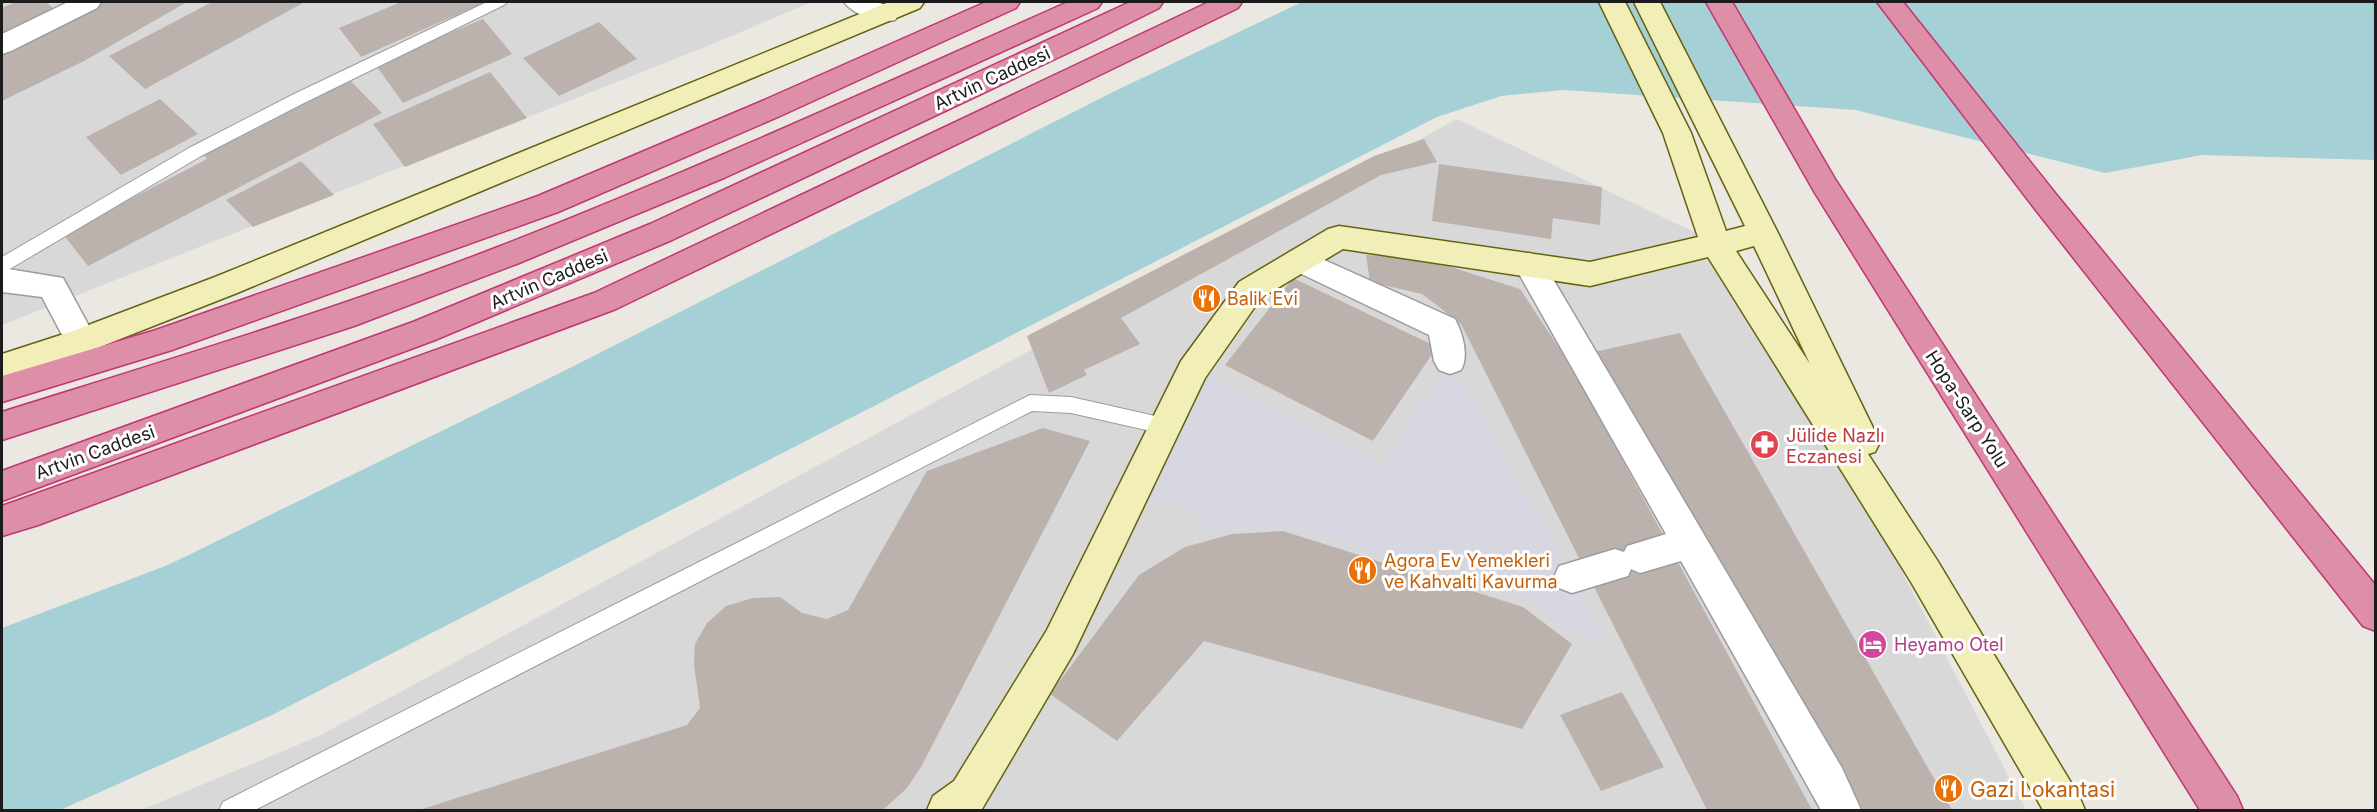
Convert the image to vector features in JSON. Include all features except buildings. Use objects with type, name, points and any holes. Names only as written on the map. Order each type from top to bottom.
[{"type":"highway","points":[[2,390],[161,341],[408,256],[548,204],[770,109],[1007,2]]},
{"type":"highway","name":"Artvin Caddesi","points":[[2,426],[343,317],[508,255],[716,170],[1089,2]]},
{"type":"highway","name":"Artvin Caddesi","points":[[2,486],[424,331],[661,232],[1082,36],[1150,2]]},
{"type":"highway","points":[[2,521],[605,301],[1229,2]]},
{"type":"highway","name":"Hopa-Sarp Yolu","points":[[1719,2],[1825,186],[2223,810]]},
{"type":"highway","points":[[1890,2],[2045,201],[2376,614]]},
{"type":"street","points":[[2,45],[88,2]]},
{"type":"street","points":[[857,2],[899,8]]},
{"type":"street","points":[[1612,2],[1677,134],[1715,243],[1924,571],[2066,810]]},
{"type":"street","points":[[1647,2],[1763,233],[1924,571]]},
{"type":"street","points":[[2,368],[81,341],[237,280],[899,8]]},
{"type":"street","points":[[947,810],[968,795],[1060,642],[1172,428],[1192,370],[1250,290],[1339,237],[1590,274],[1763,233]]},
{"type":"street","points":[[1300,260],[1444,328],[1450,360]]},
{"type":"street","points":[[1529,265],[1828,782],[1841,810]]},
{"type":"street","points":[[2,280],[52,286],[81,341]]},
{"type":"street","points":[[1572,577],[1690,543]]},
{"type":"lane","points":[[2,265],[195,152],[298,99],[499,2]]},
{"type":"lane","points":[[231,810],[1030,403],[1071,405],[1172,428]]},
{"type":"shaded area","points":[[2,2],[812,2],[710,45],[2,325]]},
{"type":"shaded area","points":[[1457,119],[1736,252],[2026,810],[141,810],[319,736]]},
{"type":"shaded area","points":[[1450,361],[1609,641],[1572,633],[1522,596],[1287,524],[1201,534],[1203,512],[1146,499],[1207,372],[1381,466]]},
{"type":"water","points":[[1302,2],[2375,2],[2375,160],[2202,155],[2105,173],[1856,110],[1564,90],[1501,96],[1437,117],[272,715],[60,810],[2,810],[2,628],[168,565],[564,371],[1113,92]]},
{"type":"place","name":"Balik Evi","points":[[1206,298]]},
{"type":"place","name":"Jülide Nazlı Eczanesi","points":[[1765,445]]},
{"type":"place","name":"Agora Ev Yemekleri ve Kahvalti Kavurma","points":[[1363,570]]},
{"type":"place","name":"Heyamo Otel","points":[[1873,644]]},
{"type":"place","name":"Gazi Lokantasi","points":[[1949,789]]}]
